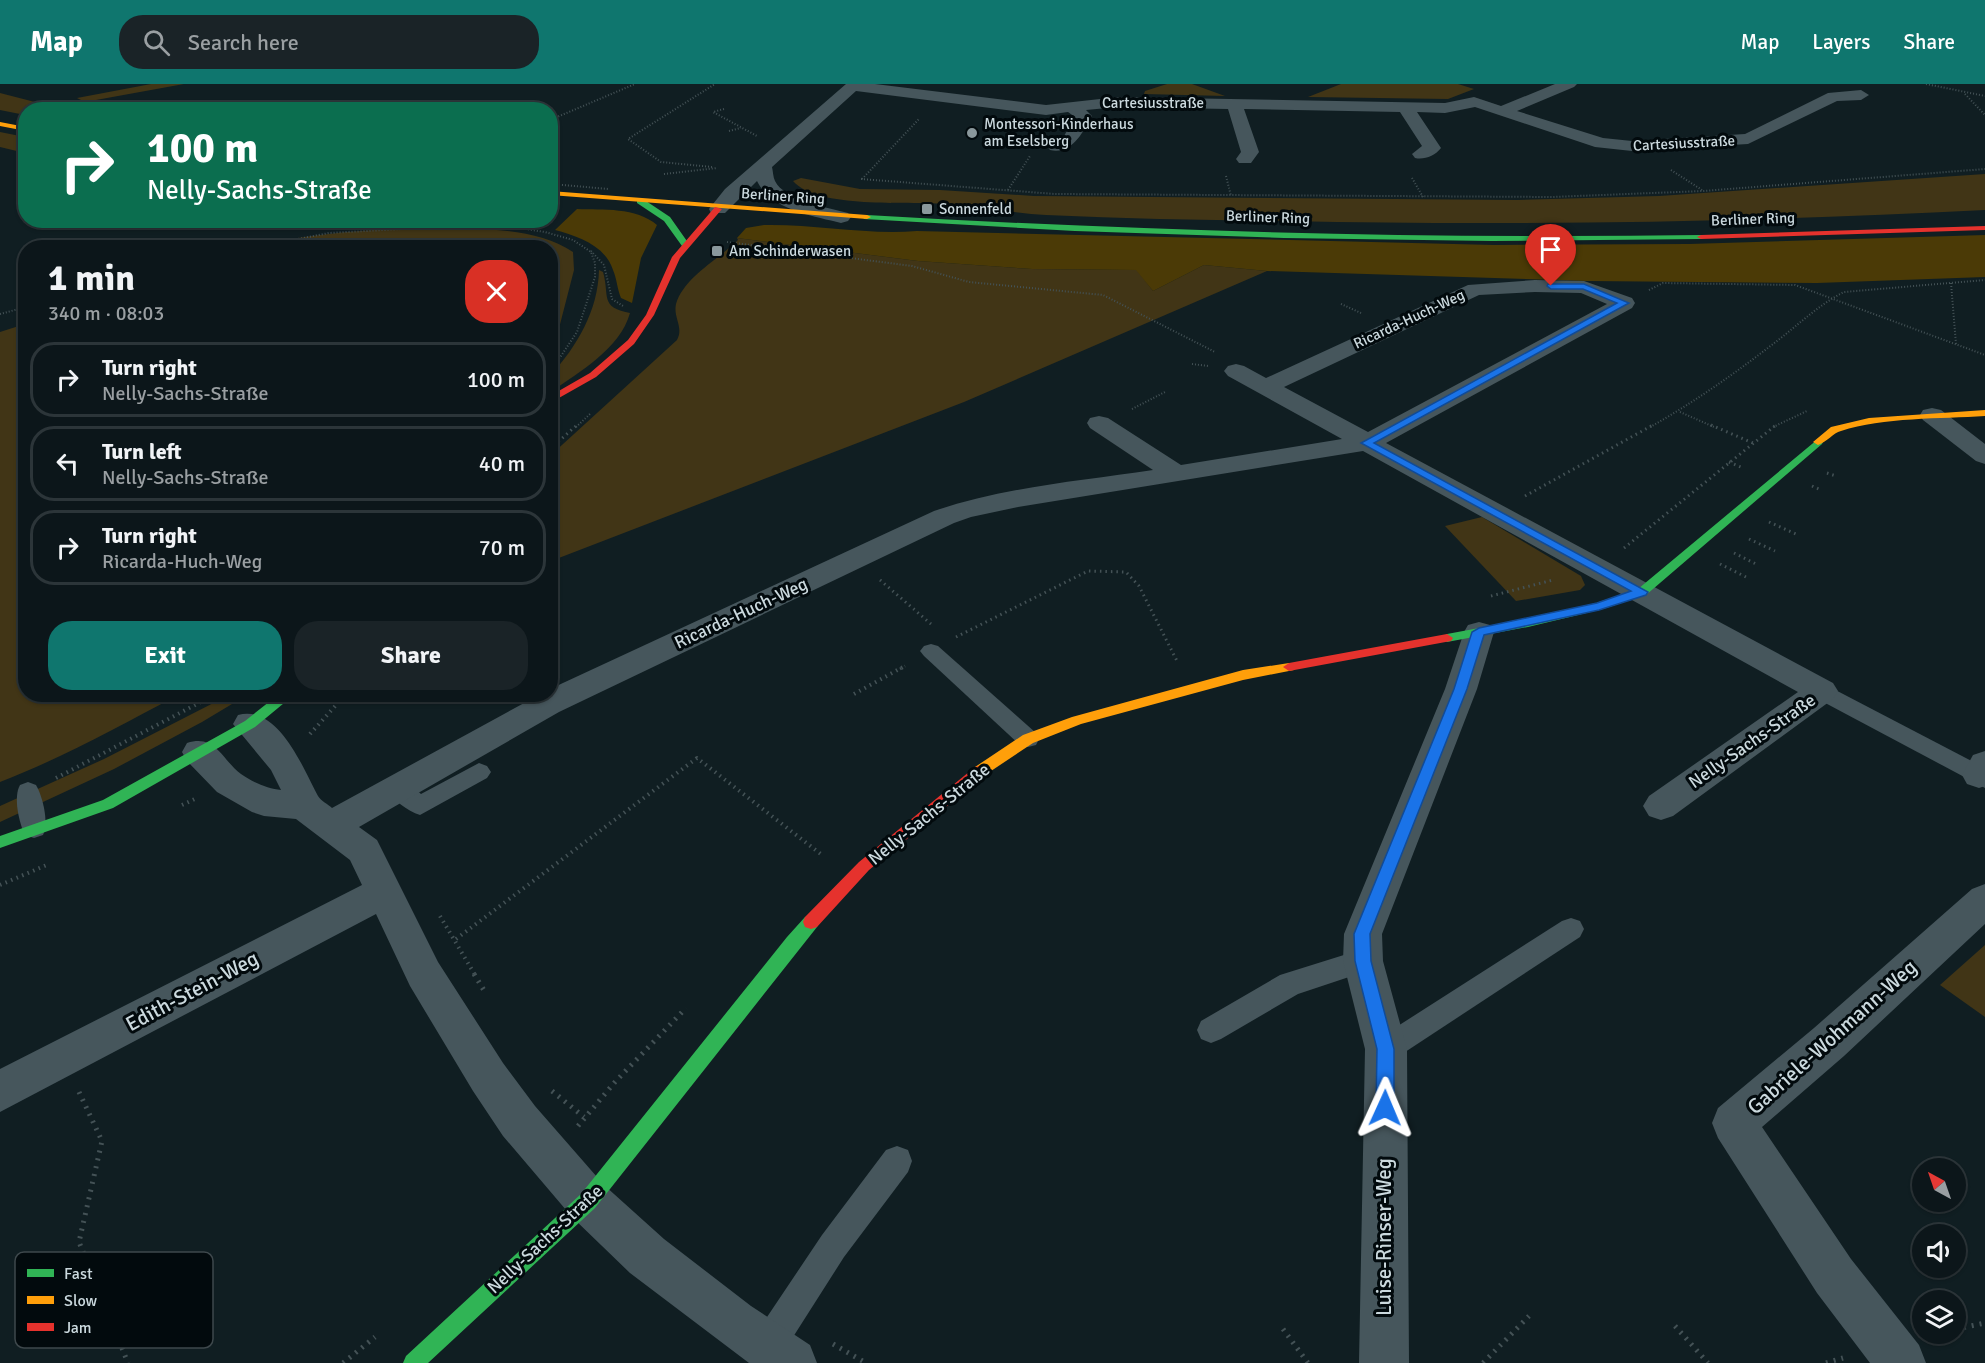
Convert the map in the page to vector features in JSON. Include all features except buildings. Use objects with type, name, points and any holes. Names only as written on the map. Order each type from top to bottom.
[{"type":"street","points":[[1502,111],[1569,84]]},
{"type":"street","points":[[558,403],[616,357],[632,340],[650,314],[659,287],[685,244],[732,193],[854,85]]},
{"type":"street","name":"Cartesiusstraße","points":[[854,85],[1046,110],[1118,102],[1445,108],[1464,106],[1474,102],[1601,143],[1632,146],[1748,139],[1834,96],[1861,95]]},
{"type":"street","points":[[1118,102],[1119,95],[1138,87]]},
{"type":"street","points":[[1296,105],[1295,97],[1306,90]]},
{"type":"street","points":[[1234,104],[1250,152],[1245,159]]},
{"type":"street","points":[[1405,107],[1432,148],[1421,154]]},
{"type":"street","name":"Cartesiusstraße","points":[[1056,146],[1070,139],[1084,116],[1072,108]]},
{"type":"street","points":[[0,124],[18,127]]},
{"type":"street","points":[[763,165],[766,183],[782,197],[841,217]]},
{"type":"street","name":"Berliner Ring","points":[[558,194],[718,209],[1067,228],[1509,239],[1680,237],[1985,228]]},
{"type":"street","points":[[640,201],[672,222],[685,244]]},
{"type":"street","name":"Ricarda-Huch-Weg","points":[[1266,387],[1475,289],[1535,286],[1584,287],[1624,303]]},
{"type":"street","name":"Ricarda-Huch-Weg","points":[[558,699],[944,517],[986,505],[1367,443],[1624,303]]},
{"type":"street","points":[[1236,371],[1367,443]]},
{"type":"street","name":"Nelly-Sachs-Straße","points":[[413,1363],[588,1202],[793,942],[864,866],[960,784],[1028,739],[1077,720],[1243,675],[1479,632],[1599,606],[1642,592],[1796,459],[1835,429],[1869,421],[1985,413]]},
{"type":"street","points":[[1932,415],[1985,456]]},
{"type":"street","points":[[1099,423],[1177,474]]},
{"type":"street","name":"Nelly-Sachs-Straße","points":[[1367,443],[1822,691],[1660,806]]},
{"type":"street","name":"Luise-Rinser-Weg","points":[[1384,1363],[1386,1049],[1363,961],[1362,934],[1461,689],[1479,632]]},
{"type":"street","points":[[0,842],[34,828],[108,804],[160,777],[250,724],[279,702]]},
{"type":"street","name":"Ricarda-Huch-Weg","points":[[318,815],[398,788],[552,702]]},
{"type":"street","points":[[250,724],[279,753],[318,815],[364,850],[424,974],[488,1077],[519,1121],[588,1202],[648,1256],[780,1355]]},
{"type":"street","points":[[146,767],[199,752]]},
{"type":"street","points":[[199,752],[229,783],[264,802],[318,815]]},
{"type":"street","points":[[34,828],[73,802]]},
{"type":"street","name":"Edith-Stein-Weg","points":[[0,1091],[384,892]]},
{"type":"street","name":"Gabriele-Wohmann-Weg","points":[[1901,1363],[1834,1276],[1734,1124],[1829,1042],[1985,900]]},
{"type":"lane","points":[[931,651],[1028,739]]},
{"type":"lane","points":[[1822,691],[1983,773]]},
{"type":"lane","points":[[398,788],[420,806],[479,772]]},
{"type":"lane","points":[[28,791],[34,828]]},
{"type":"lane","points":[[1386,1049],[1571,929]]},
{"type":"lane","points":[[1211,1030],[1290,984],[1363,961]]},
{"type":"lane","points":[[780,1355],[833,1246],[897,1161]]},
{"type":"path","points":[[558,117],[635,84]]},
{"type":"path","points":[[662,174],[720,168],[661,162],[628,139],[715,84]]},
{"type":"path","points":[[1926,84],[1985,96]]},
{"type":"path","points":[[1965,93],[1985,115]]},
{"type":"path","points":[[940,97],[861,179],[1055,194],[1552,197],[1703,190],[1985,169]]},
{"type":"path","points":[[724,109],[714,112],[768,142],[786,144]]},
{"type":"path","points":[[729,131],[741,128]]},
{"type":"path","points":[[1008,191],[1034,150],[1056,146]]},
{"type":"path","points":[[558,185],[609,189]]},
{"type":"path","points":[[293,240],[329,233],[420,228]]},
{"type":"path","points":[[514,228],[562,237],[590,251],[595,268],[593,287],[579,331],[558,361]]},
{"type":"path","points":[[727,242],[912,266],[969,282],[1103,295],[1233,362],[1236,371]]},
{"type":"path","points":[[1498,513],[1567,471],[1679,411],[1771,346],[1832,298],[1851,290],[1985,280]]},
{"type":"path","points":[[1624,303],[1663,283],[1795,285],[1985,355]]},
{"type":"path","points":[[1951,283],[1956,344]]},
{"type":"path","points":[[0,314],[18,309]]},
{"type":"path","points":[[1132,409],[1165,392]]},
{"type":"path","points":[[1679,411],[1753,443]]},
{"type":"path","points":[[1598,569],[1770,428]]},
{"type":"path","points":[[950,640],[1088,570],[1125,572],[1139,586],[1190,689]]},
{"type":"path","points":[[854,694],[931,651]]},
{"type":"path","points":[[28,791],[93,760],[201,702]]},
{"type":"path","points":[[310,734],[315,725],[338,702]]},
{"type":"path","points":[[456,939],[697,758],[825,858]]},
{"type":"path","points":[[436,908],[456,939],[487,997]]},
{"type":"path","points":[[64,1058],[102,1141],[79,1242],[83,1252]]},
{"type":"path","points":[[543,1084],[584,1117]]},
{"type":"path","points":[[1483,1363],[1529,1316]]},
{"type":"path","points":[[1966,1327],[1985,1323]]},
{"type":"path","points":[[1675,1326],[1708,1363]]},
{"type":"path","points":[[1283,1329],[1308,1363]]},
{"type":"path","points":[[122,1348],[128,1363]]},
{"type":"shaded area","points":[[151,84],[184,84],[85,102],[77,98]]},
{"type":"shaded area","points":[[1167,84],[1192,84],[1225,96],[1144,94],[1145,91]]},
{"type":"shaded area","points":[[1341,84],[1458,84],[1474,89],[1448,99],[1308,97]]},
{"type":"shaded area","points":[[0,93],[35,102],[18,102],[18,114],[0,110]]},
{"type":"shaded area","points":[[0,132],[18,136],[18,151],[0,147]]},
{"type":"shaded area","points":[[1985,174],[1985,210],[1723,220],[1549,223],[1227,220],[1046,215],[944,204],[842,200],[805,190],[793,181],[801,178],[860,189],[940,190],[1034,196],[1517,200],[1659,196]]},
{"type":"shaded area","points":[[577,209],[629,212],[649,219],[657,225],[641,258],[632,303],[621,298],[613,270],[604,254],[581,239],[555,230]]},
{"type":"shaded area","points":[[764,225],[878,232],[917,231],[1494,245],[1689,244],[1985,235],[1985,277],[1817,283],[1587,281],[1267,271],[1204,265],[1153,291],[1136,270],[1032,269],[918,261],[737,238],[746,228]]},
{"type":"shaded area","points":[[488,229],[534,235],[548,240],[286,240],[359,231]]},
{"type":"shaded area","points":[[737,238],[918,261],[1032,269],[1137,270],[1153,291],[1204,265],[1267,271],[964,402],[558,558],[558,449],[677,340],[679,331],[675,309],[680,294],[694,277],[738,240]]},
{"type":"shaded area","points":[[558,244],[573,252],[574,270],[558,332]]},
{"type":"shaded area","points":[[599,270],[603,272],[610,304],[630,313],[625,326],[608,349],[558,387],[558,366],[584,327],[595,300]]},
{"type":"shaded area","points":[[18,326],[18,702],[165,702],[68,752],[0,782],[0,332]]},
{"type":"shaded area","points":[[1482,517],[1581,576],[1585,585],[1580,590],[1516,601],[1445,526]]},
{"type":"shaded area","points":[[215,702],[235,702],[114,769],[0,822],[0,806],[104,759]]},
{"type":"shaded area","points":[[1985,945],[1985,1017],[1940,985]]},
{"type":"traffic: fast","points":[[640,201],[667,219],[685,244]]},
{"type":"traffic: fast","points":[[867,217],[1075,229],[1284,236],[1492,239],[1701,237]]},
{"type":"traffic: fast","points":[[1447,638],[1528,623],[1599,606],[1642,592],[1818,442]]},
{"type":"traffic: fast","points":[[0,842],[108,804],[250,724],[279,702]]},
{"type":"traffic: fast","points":[[413,1363],[588,1201],[811,922]]},
{"type":"traffic: slow","points":[[0,124],[18,127]]},
{"type":"traffic: slow","points":[[558,194],[867,217]]},
{"type":"traffic: slow","points":[[1818,442],[1835,429],[1869,421],[1985,413]]},
{"type":"traffic: slow","points":[[980,771],[1028,739],[1077,720],[1243,675],[1289,667]]},
{"type":"traffic: jam","points":[[558,395],[593,375],[631,342],[650,315],[676,257],[718,209]]},
{"type":"traffic: jam","points":[[1701,237],[1985,228]]},
{"type":"traffic: jam","points":[[1289,667],[1447,638]]},
{"type":"traffic: jam","points":[[811,922],[864,866],[980,771]]},
{"type":"place","name":"Montessori-Kinderhaus am Eselsberg","points":[[972,133]]},
{"type":"place","name":"Sonnenfeld","points":[[927,209]]},
{"type":"place","name":"Am Schinderwasen","points":[[717,251]]},
{"type":"route","points":[[1385,1108],[1386,1049],[1363,961],[1362,934],[1461,689],[1479,632],[1599,606],[1642,592],[1367,443],[1624,303],[1584,287],[1551,286]]}]
